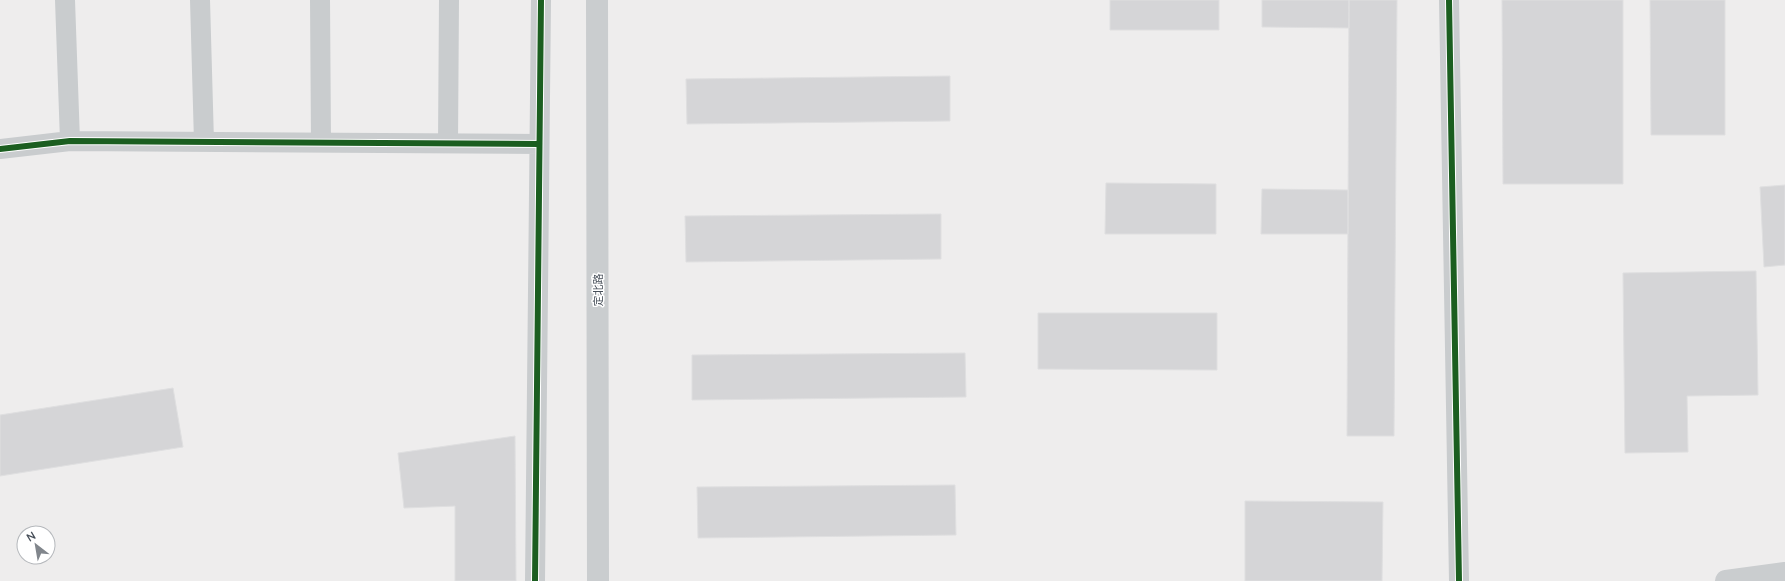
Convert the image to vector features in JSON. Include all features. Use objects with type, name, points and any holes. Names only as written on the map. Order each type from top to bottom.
[{"type":"street","points":[[65,0],[70,141]]},
{"type":"street","points":[[200,0],[204,142]]},
{"type":"street","points":[[320,0],[321,142]]},
{"type":"street","points":[[448,143],[449,0]]},
{"type":"street","points":[[535,581],[541,0]]},
{"type":"street","name":"定北路","points":[[597,0],[598,581]]},
{"type":"street","points":[[1449,0],[1459,581]]},
{"type":"street","points":[[0,149],[70,141],[539,144]]},
{"type":"street","points":[[1726,581],[1785,573]]},
{"type":"building","points":[[1110,0],[1219,0],[1219,30],[1110,30]]},
{"type":"building","points":[[1262,0],[1349,0],[1349,28],[1262,27]]},
{"type":"building","points":[[1349,0],[1397,0],[1394,436],[1347,436]]},
{"type":"building","points":[[1502,0],[1623,0],[1623,184],[1503,184]]},
{"type":"building","points":[[1650,0],[1725,0],[1725,135],[1651,135]]},
{"type":"building","points":[[950,76],[950,121],[687,124],[686,79]]},
{"type":"building","points":[[1106,183],[1216,184],[1216,234],[1105,234]]},
{"type":"building","points":[[1785,185],[1785,265],[1764,267],[1760,187]]},
{"type":"building","points":[[1262,189],[1348,190],[1348,234],[1261,234]]},
{"type":"building","points":[[941,214],[941,259],[686,262],[685,216]]},
{"type":"building","points":[[1756,271],[1758,395],[1687,396],[1688,452],[1625,453],[1623,273]]},
{"type":"building","points":[[1038,313],[1217,313],[1217,370],[1038,369]]},
{"type":"building","points":[[965,353],[966,397],[692,400],[692,355]]},
{"type":"building","points":[[173,388],[183,447],[0,476],[0,415]]},
{"type":"building","points":[[515,436],[516,581],[455,581],[455,506],[404,508],[398,453]]},
{"type":"building","points":[[955,485],[956,535],[698,538],[697,487]]},
{"type":"building","points":[[1245,501],[1383,502],[1382,581],[1245,581]]},
{"type":"cycle path","points":[[535,581],[541,0]]},
{"type":"cycle path","points":[[1449,0],[1459,581]]},
{"type":"cycle path","points":[[0,149],[70,141],[539,144]]}]
